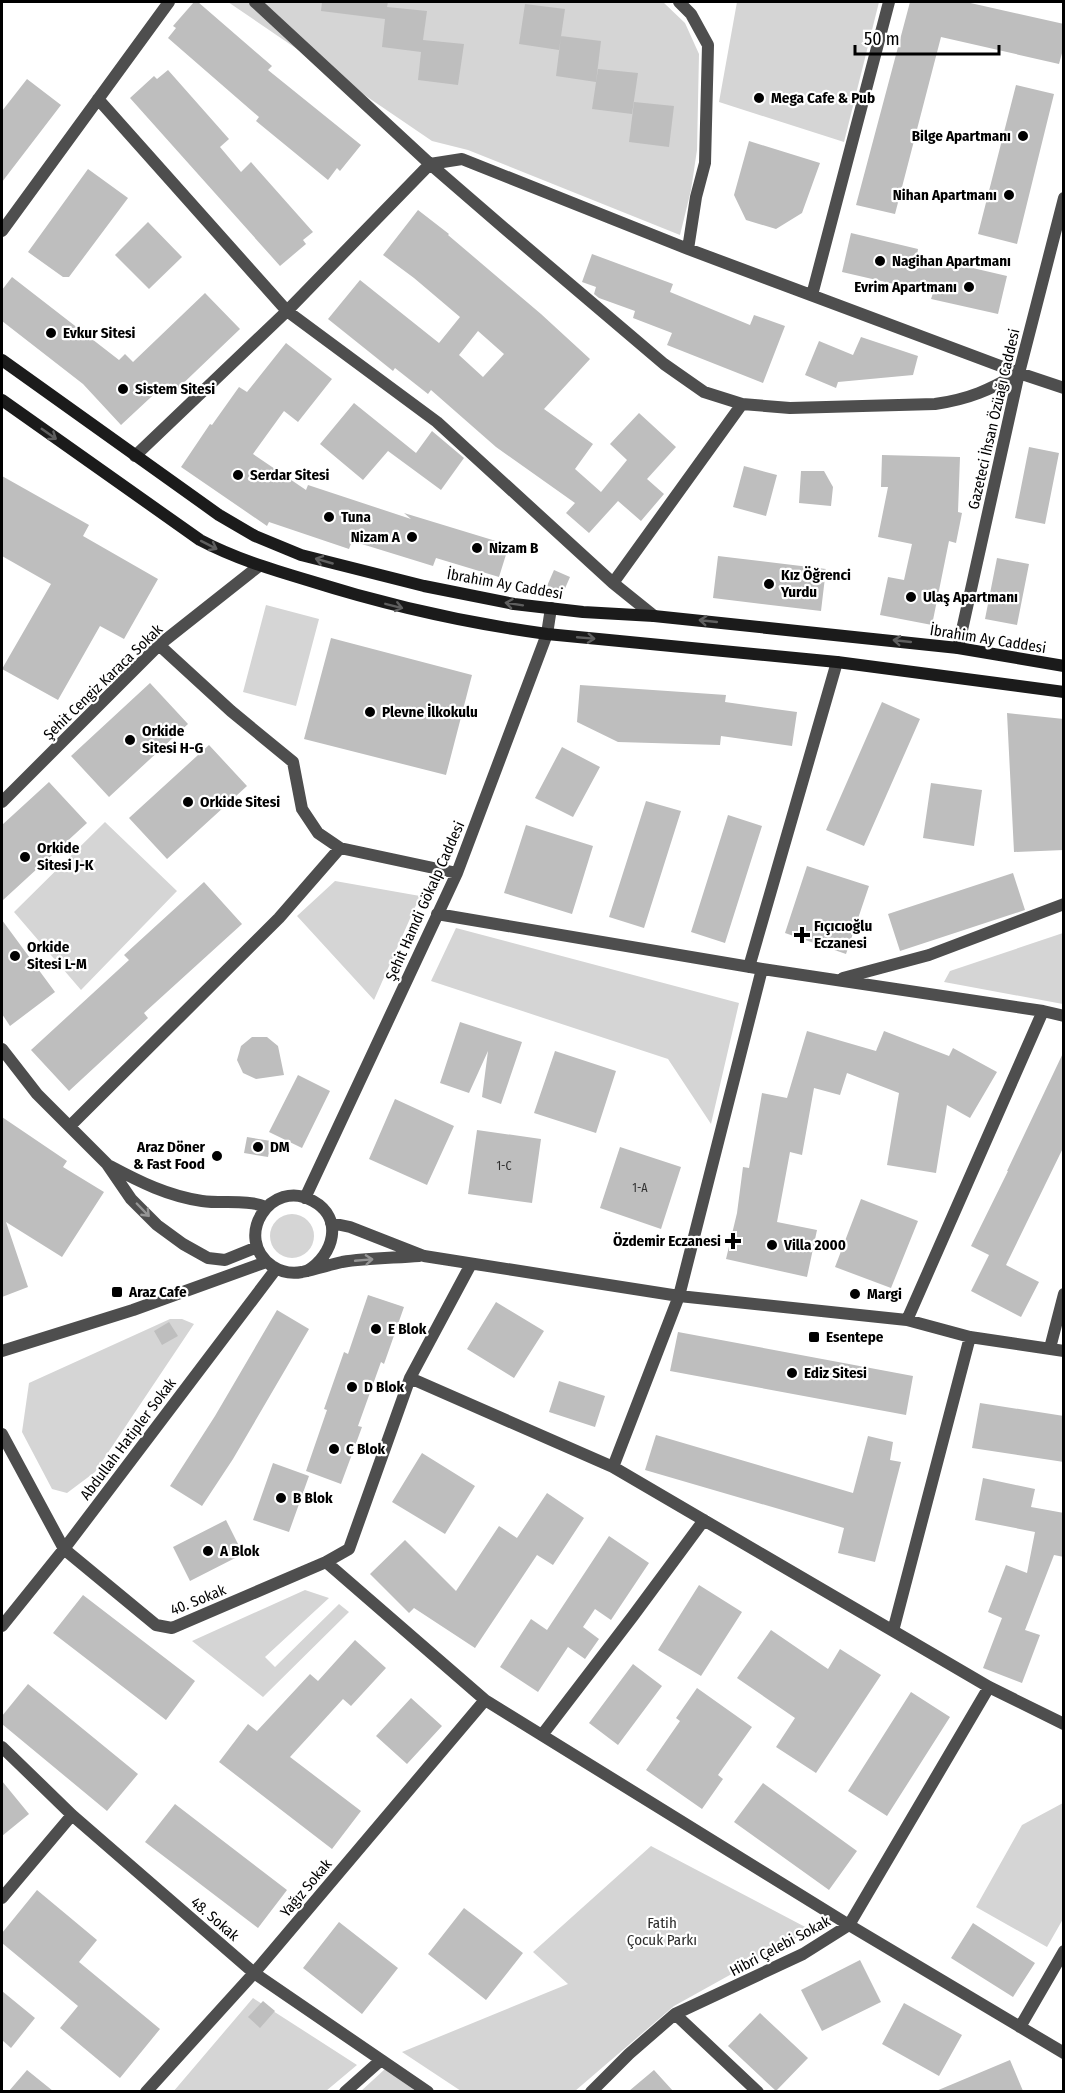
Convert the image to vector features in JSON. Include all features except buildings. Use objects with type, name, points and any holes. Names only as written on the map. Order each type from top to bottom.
[{"type":"main road","name":"İbrahim Ay Caddesi","points":[[2,360],[219,514],[246,531],[301,555],[424,586],[514,604],[583,612],[654,616],[958,648],[1064,666]]},
{"type":"main road","points":[[2,400],[200,540],[228,555],[258,566],[361,597],[501,628],[837,662],[1064,692]]},
{"type":"street","points":[[2,231],[169,2]]},
{"type":"street","points":[[255,2],[430,164],[664,364],[704,392],[742,404],[790,408],[935,404],[978,395],[1019,373]]},
{"type":"street","points":[[680,2],[691,14],[708,45],[705,163],[696,197],[688,249]]},
{"type":"street","points":[[812,295],[889,2]]},
{"type":"street","points":[[98,99],[286,310],[437,422],[613,583],[654,616]]},
{"type":"street","points":[[135,456],[286,310],[430,164],[462,159],[688,249],[1064,388]]},
{"type":"street","name":"Gazeteci İhsan Özüağı Caddesi","points":[[958,648],[1019,373],[1064,198]]},
{"type":"street","points":[[613,583],[742,404]]},
{"type":"street","name":"Şehit Cengiz Karaca Sokak","points":[[2,802],[159,645],[258,566]]},
{"type":"street","name":"Şehit Hamdi Gökalp Caddesi","points":[[305,1198],[457,873],[547,634],[551,608]]},
{"type":"street","points":[[159,645],[231,711],[293,762],[302,809],[318,832],[340,848],[457,873]]},
{"type":"street","points":[[749,967],[837,662]]},
{"type":"street","points":[[70,1126],[279,918],[340,848]]},
{"type":"street","points":[[836,980],[929,955],[1064,904]]},
{"type":"street","points":[[437,914],[749,967],[1064,1016]]},
{"type":"street","points":[[613,1467],[679,1296],[762,969]]},
{"type":"street","points":[[907,1320],[1043,1011]]},
{"type":"street","points":[[2,1049],[36,1094],[107,1164],[131,1199],[157,1225],[183,1245],[208,1258],[225,1260],[257,1247]]},
{"type":"street","points":[[107,1164],[138,1182],[177,1197],[218,1203],[258,1203],[266,1207]]},
{"type":"street","points":[[307,1270],[317,1265],[330,1246],[332,1235],[330,1223],[321,1207],[305,1198],[284,1197],[266,1207],[256,1226],[257,1247],[271,1266],[286,1272],[307,1270],[343,1262],[424,1256]]},
{"type":"street","points":[[330,1223],[350,1227],[424,1256],[679,1296],[907,1320],[970,1337],[1064,1351]]},
{"type":"street","name":"40. Sokak","points":[[64,1549],[156,1625],[172,1628],[326,1562],[349,1549],[410,1378],[471,1264]]},
{"type":"street","points":[[2,1351],[271,1266]]},
{"type":"street","name":"Abdullah Hatipler Sokak","points":[[2,1626],[64,1549],[271,1266]]},
{"type":"street","points":[[1050,1348],[1064,1294]]},
{"type":"street","points":[[893,1631],[970,1337]]},
{"type":"street","points":[[410,1378],[613,1467],[989,1687],[1064,1724]]},
{"type":"street","points":[[2,1434],[64,1549]]},
{"type":"street","points":[[542,1735],[704,1521]]},
{"type":"street","points":[[326,1562],[485,1700],[849,1925],[1064,2053]]},
{"type":"street","name":"Hibri Çelebi Sokak","points":[[591,2091],[675,2014],[803,1954],[849,1925],[989,1687]]},
{"type":"street","name":"Yağız Sokak","points":[[146,2091],[254,1973],[485,1700]]},
{"type":"street","name":"48. Sokak","points":[[2,1747],[72,1815],[254,1973],[428,2091]]},
{"type":"street","points":[[2,1898],[72,1815]]},
{"type":"street","points":[[1020,2028],[1064,1951]]},
{"type":"street","points":[[675,2014],[758,2091]]},
{"type":"street","points":[[345,2091],[381,2060]]},
{"type":"green space","points":[[228,2],[663,2],[685,23],[699,54],[697,150],[691,190],[680,235],[468,150],[432,141]]},
{"type":"green space","points":[[737,2],[879,2],[844,142],[719,102]]},
{"type":"green space","points":[[266,605],[319,619],[296,706],[243,692]]},
{"type":"green space","points":[[105,822],[177,891],[81,990],[14,912]]},
{"type":"green space","points":[[335,881],[420,896],[374,1000],[297,916]]},
{"type":"green space","points":[[456,928],[739,1003],[711,1124],[668,1059],[431,981]]},
{"type":"green space","points":[[1063,933],[1063,1004],[944,982],[950,971]]},
{"type":"green space","points":[[292,1214],[301,1215],[308,1220],[313,1227],[313,1245],[308,1252],[301,1257],[292,1258],[283,1257],[276,1252],[271,1245],[270,1236],[271,1227],[276,1220],[283,1215]]},
{"type":"green space","points":[[170,1319],[182,1319],[194,1324],[95,1472],[67,1493],[52,1489],[22,1432],[29,1383]]},
{"type":"green space","points":[[305,1590],[329,1598],[265,1657],[275,1667],[339,1604],[349,1612],[263,1697],[192,1641]]},
{"type":"green space","points":[[1063,1803],[1063,1919],[1047,1947],[976,1907],[1022,1825]]},
{"type":"green space","name":"Fatih Çocuk Parkı","points":[[651,1846],[811,1930],[674,2006],[575,2091],[461,2091],[402,2052],[568,1984],[533,1952]]},
{"type":"green space","points":[[253,1998],[357,2065],[326,2091],[173,2092]]},
{"type":"green space","points":[[385,2069],[417,2092],[360,2092]]},
{"type":"place","name":"Mega Cafe & Pub","points":[[759,98]]},
{"type":"place","name":"Bilge Apartmanı","points":[[1023,136]]},
{"type":"place","name":"Nihan Apartmanı","points":[[1009,195]]},
{"type":"place","name":"Nagihan Apartmanı","points":[[880,261]]},
{"type":"place","name":"Evrim Apartmanı","points":[[969,287]]},
{"type":"place","name":"Evkur Sitesi","points":[[51,333]]},
{"type":"place","name":"Sistem Sitesi","points":[[123,389]]},
{"type":"place","name":"Serdar Sitesi","points":[[238,475]]},
{"type":"place","name":"Tuna","points":[[329,517]]},
{"type":"place","name":"Nizam A","points":[[412,537]]},
{"type":"place","name":"Nizam B","points":[[477,548]]},
{"type":"place","name":"Kız Öğrenci Yurdu","points":[[769,584]]},
{"type":"place","name":"Ulaş Apartmanı","points":[[911,597]]},
{"type":"place","name":"Plevne İlkokulu","points":[[370,712]]},
{"type":"place","name":"Orkide Sitesi H-G","points":[[130,740]]},
{"type":"place","name":"Orkide Sitesi","points":[[188,802]]},
{"type":"place","name":"Orkide Sitesi J-K","points":[[25,857]]},
{"type":"place","name":"Fıçıcıoğlu Eczanesi","points":[[802,935]]},
{"type":"place","name":"Orkide Sitesi L-M","points":[[15,956]]},
{"type":"place","name":"DM","points":[[258,1147]]},
{"type":"place","name":"Araz Döner & Fast Food","points":[[217,1156]]},
{"type":"place","name":"Özdemir Eczanesi","points":[[733,1241]]},
{"type":"place","name":"Villa 2000","points":[[772,1245]]},
{"type":"place","name":"Araz Cafe","points":[[117,1292]]},
{"type":"place","name":"Margi","points":[[855,1294]]},
{"type":"place","name":"E Blok","points":[[376,1329]]},
{"type":"place","name":"Esentepe","points":[[814,1337]]},
{"type":"place","name":"Ediz Sitesi","points":[[792,1373]]},
{"type":"place","name":"D Blok","points":[[352,1387]]},
{"type":"place","name":"C Blok","points":[[334,1449]]},
{"type":"place","name":"B Blok","points":[[281,1498]]},
{"type":"place","name":"A Blok","points":[[208,1551]]}]
